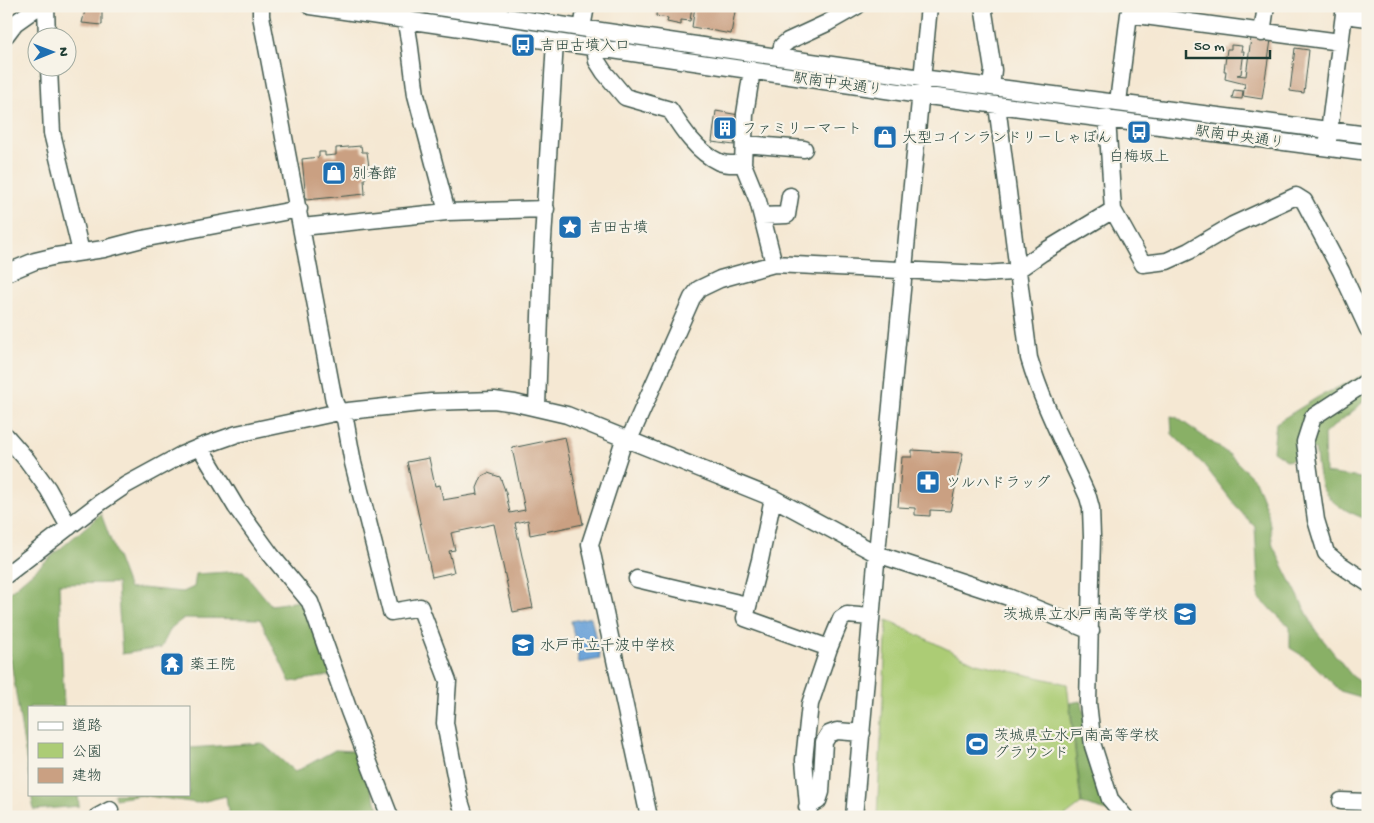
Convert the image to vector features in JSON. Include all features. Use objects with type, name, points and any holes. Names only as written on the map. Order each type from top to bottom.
[{"type":"street","points":[[6,35],[15,24],[39,6]]},
{"type":"street","points":[[46,6],[47,28]]},
{"type":"street","points":[[261,6],[261,16],[334,401],[345,419],[353,463],[391,612],[420,607],[448,681],[445,723],[460,801],[465,817]]},
{"type":"street","name":"駅南中央通り","points":[[310,6],[405,14],[555,42],[920,95],[1368,153]]},
{"type":"street","name":"駅南中央通り","points":[[431,6],[921,78],[1368,135]]},
{"type":"street","points":[[582,28],[586,6]]},
{"type":"street","points":[[780,57],[782,46],[788,41],[827,23],[856,6]]},
{"type":"street","points":[[854,817],[929,6]]},
{"type":"street","points":[[983,6],[992,70],[991,86]]},
{"type":"street","points":[[1262,33],[1266,6]]},
{"type":"street","points":[[1327,147],[1344,11],[1368,18]]},
{"type":"street","points":[[405,14],[416,95],[447,212]]},
{"type":"street","points":[[1118,102],[1129,14],[1340,42]]},
{"type":"street","points":[[537,407],[542,256],[555,42]]},
{"type":"street","points":[[595,48],[597,61],[625,97],[670,110],[683,131],[706,153],[719,162],[743,164]]},
{"type":"street","points":[[752,70],[745,114],[743,164],[758,200],[774,264]]},
{"type":"street","points":[[49,78],[52,133],[81,252]]},
{"type":"street","points":[[998,105],[1029,358],[1034,375],[1088,497],[1091,508],[1091,631],[1088,703],[1093,746],[1110,798],[1125,817]]},
{"type":"street","points":[[1107,118],[1113,210],[1143,264],[1167,261],[1189,251],[1233,225],[1296,196],[1304,200],[1341,271],[1368,329]]},
{"type":"street","points":[[745,144],[804,149]]},
{"type":"street","points":[[762,216],[787,216],[790,196]]},
{"type":"street","points":[[6,273],[35,261],[299,209]]},
{"type":"street","points":[[302,227],[447,212],[546,209]]},
{"type":"street","points":[[649,817],[590,544],[622,446],[632,433],[692,298],[698,289],[720,278],[774,264],[983,274],[1012,272],[1113,210]]},
{"type":"street","points":[[1368,381],[1313,417],[1305,442],[1316,520],[1326,553],[1368,583]]},
{"type":"street","points":[[6,576],[101,502],[126,485],[200,447],[237,434],[339,412],[401,404],[459,400],[494,400],[537,407],[567,415],[773,498],[877,554],[1008,597],[1091,631]]},
{"type":"street","points":[[6,436],[27,460],[48,489],[69,527]]},
{"type":"street","points":[[200,447],[236,507],[271,555],[310,602],[390,817]]},
{"type":"street","points":[[773,498],[745,618],[828,648]]},
{"type":"street","points":[[637,579],[747,605]]},
{"type":"street","points":[[808,812],[804,760],[805,739],[810,704],[828,648],[841,619],[847,615],[871,617]]},
{"type":"street","points":[[808,812],[818,801],[821,792],[824,742],[829,734],[837,731],[862,733]]},
{"type":"street","points":[[1341,802],[1368,802]]},
{"type":"green space","points":[[1368,373],[1368,394],[1358,407],[1324,434],[1325,473],[1368,479],[1368,520],[1334,503],[1324,492],[1320,481],[1315,449],[1288,461],[1273,451],[1276,423],[1318,397]]},
{"type":"green space","points":[[1171,416],[1176,417],[1230,455],[1255,480],[1268,513],[1273,546],[1316,631],[1352,676],[1368,687],[1368,699],[1340,691],[1308,659],[1290,648],[1290,627],[1259,598],[1255,527],[1204,465],[1172,434]]},
{"type":"green space","points":[[101,514],[129,589],[141,588],[183,592],[194,587],[196,574],[243,571],[271,605],[300,601],[333,675],[290,682],[260,619],[184,618],[171,628],[161,648],[122,654],[117,583],[59,584],[64,706],[28,706],[28,771],[6,630],[6,595]]},
{"type":"green space","name":"茨城県立水戸南高等学校 グラウンド","points":[[887,620],[976,663],[1067,684],[1081,804],[1064,817],[877,817]]},
{"type":"green space","points":[[1081,701],[1111,812],[1082,804],[1070,703]]},
{"type":"green space","points":[[262,743],[295,772],[335,750],[354,751],[383,817],[229,817],[226,796],[197,803],[149,796],[190,796],[190,748]]},
{"type":"green space","points":[[31,796],[78,796],[79,806],[34,810]]},
{"type":"green space","points":[[114,796],[135,796],[115,799]]},
{"type":"water","points":[[591,617],[600,659],[579,663],[571,621]]},
{"type":"building","points":[[86,6],[102,6],[102,25],[82,23]]},
{"type":"building","points":[[657,6],[692,6],[690,21],[681,20],[681,25],[667,22],[668,18],[656,16]]},
{"type":"building","points":[[695,6],[736,6],[731,34],[692,27]]},
{"type":"building","points":[[1251,38],[1271,40],[1262,99],[1243,96],[1245,84],[1225,79],[1226,71],[1224,71],[1227,49],[1231,49],[1231,45],[1242,46],[1241,51],[1244,51],[1241,74],[1237,75],[1246,76]]},
{"type":"building","points":[[1295,48],[1309,50],[1304,93],[1290,91]]},
{"type":"building","points":[[1234,90],[1243,91],[1242,99],[1232,98]]},
{"type":"building","name":"ファミリーマート","points":[[716,111],[739,115],[734,145],[712,142]]},
{"type":"building","name":"大型コインランドリーしゃぼん","points":[[893,129],[895,143],[877,145],[875,131]]},
{"type":"building","name":"別春館","points":[[361,146],[362,152],[367,152],[369,167],[365,167],[365,194],[306,200],[302,159],[319,157],[319,152],[325,152],[325,156],[336,155],[336,148]]},
{"type":"building","points":[[565,437],[583,524],[530,535],[528,520],[515,523],[533,608],[513,612],[494,524],[451,533],[455,550],[449,551],[454,572],[432,577],[407,462],[429,458],[435,486],[440,485],[443,500],[478,494],[477,488],[482,476],[488,473],[500,477],[510,513],[525,510],[512,448]]},
{"type":"building","name":"ツルハドラッグ","points":[[912,450],[963,453],[950,511],[930,510],[930,516],[915,515],[915,508],[898,507],[902,457],[912,457]]},
{"type":"place","name":"吉田古墳入口","points":[[523,45]]},
{"type":"place","name":"ファミリーマート","points":[[725,128]]},
{"type":"place","name":"白梅坂上","points":[[1139,132]]},
{"type":"place","name":"大型コインランドリーしゃぼん","points":[[885,137]]},
{"type":"place","name":"別春館","points":[[334,173]]},
{"type":"place","name":"吉田古墳","points":[[570,227]]},
{"type":"place","name":"ツルハドラッグ","points":[[928,482]]},
{"type":"place","name":"茨城県立水戸南高等学校","points":[[1185,614]]},
{"type":"place","name":"水戸市立千波中学校","points":[[523,645]]},
{"type":"place","name":"薬王院","points":[[172,664]]},
{"type":"place","name":"茨城県立水戸南高等学校 グラウンド","points":[[977,744]]}]
